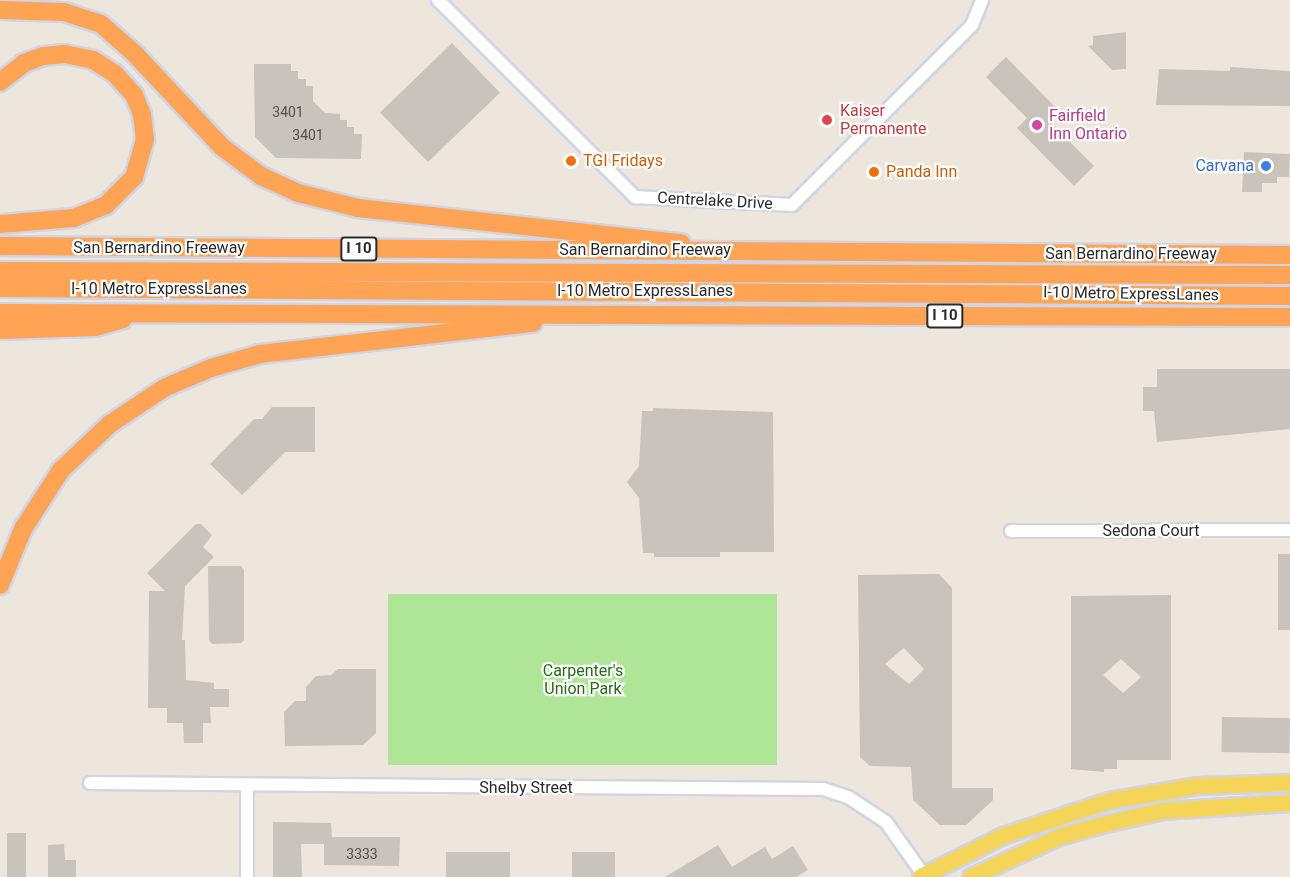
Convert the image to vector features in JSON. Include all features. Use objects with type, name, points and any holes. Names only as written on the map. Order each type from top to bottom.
[{"type":"highway","points":[[0,10],[64,12],[101,24],[128,47],[222,147],[261,176],[314,198],[383,212],[652,237],[718,250]]},
{"type":"highway","points":[[0,82],[24,63],[44,56],[64,54],[93,60],[115,74],[134,95],[142,115],[145,139],[134,177],[120,195],[100,208],[73,218],[0,224]]},
{"type":"highway","name":"San Bernardino Freeway","points":[[0,246],[1290,255]]},
{"type":"highway","name":"I-10 Metro ExpressLanes","points":[[0,271],[1290,275]]},
{"type":"highway","name":"I-10 Metro ExpressLanes","points":[[0,288],[1290,296]]},
{"type":"highway","points":[[39,313],[145,289]]},
{"type":"highway","name":"I 10","points":[[0,313],[1290,317]]},
{"type":"highway","points":[[0,330],[95,327],[142,313]]},
{"type":"highway","points":[[0,585],[23,528],[61,470],[129,409],[192,374],[232,361],[289,349],[407,340],[600,314]]},
{"type":"main road","points":[[923,876],[1018,830],[1109,801],[1198,786],[1290,783]]},
{"type":"main road","points":[[971,877],[1049,842],[1106,824],[1162,811],[1290,803]]},
{"type":"street","name":"Centrelake Drive","points":[[438,0],[635,197],[792,205],[972,25],[982,0]]},
{"type":"street","name":"Sedona Court","points":[[1011,531],[1290,530]]},
{"type":"street","name":"Shelby Street","points":[[90,783],[823,789],[858,802],[886,822],[923,876]]},
{"type":"street","points":[[247,786],[247,877]]},
{"type":"green space","name":"Carpenter's Union Park","points":[[388,594],[777,594],[777,765],[388,765]]},
{"type":"building","points":[[1126,32],[1126,69],[1112,70],[1088,46],[1093,45],[1093,36]]},
{"type":"building","points":[[452,43],[500,93],[428,162],[380,112]]},
{"type":"building","name":"Fairfield Inn Ontario","points":[[1006,57],[1059,111],[1049,121],[1094,166],[1074,186],[1017,128],[1027,118],[986,77]]},
{"type":"building","points":[[254,64],[291,64],[291,71],[298,71],[298,79],[306,79],[306,86],[313,86],[313,101],[325,113],[340,114],[340,120],[347,120],[347,127],[354,127],[354,134],[362,134],[361,159],[276,158],[255,137]]},
{"type":"building","points":[[1230,67],[1290,71],[1290,106],[1156,105],[1159,69],[1230,71]]},
{"type":"building","name":"Carvana","points":[[1244,152],[1290,154],[1289,177],[1277,177],[1277,183],[1262,183],[1262,192],[1242,192]]},
{"type":"building","points":[[1157,369],[1290,369],[1290,429],[1157,442],[1154,411],[1143,411],[1143,387],[1157,387]]},
{"type":"building","points":[[272,407],[315,407],[315,452],[285,452],[242,495],[210,464],[254,419],[262,419]]},
{"type":"building","points":[[653,408],[773,412],[774,552],[720,552],[720,557],[654,557],[654,553],[643,553],[639,498],[627,482],[639,466],[642,411],[653,411]]},
{"type":"building","points":[[196,524],[201,524],[212,535],[203,547],[214,557],[185,586],[182,640],[185,640],[186,680],[214,683],[214,689],[229,689],[229,707],[210,707],[211,723],[203,723],[203,743],[184,743],[183,723],[167,723],[167,708],[148,708],[149,591],[165,591],[147,573]]},
{"type":"building","points":[[1278,554],[1290,554],[1290,630],[1278,630]]},
{"type":"building","points":[[208,566],[241,566],[244,570],[244,640],[241,643],[212,644],[209,640]]},
{"type":"building","points":[[939,574],[952,588],[952,788],[993,788],[993,800],[966,825],[940,825],[913,800],[911,767],[870,766],[860,757],[858,575]],"holes":[[[904,648],[924,669],[909,684],[885,664]]]},
{"type":"building","points":[[1171,595],[1171,760],[1117,760],[1117,769],[1104,769],[1104,772],[1071,769],[1071,596]],"holes":[[[1121,659],[1141,677],[1123,693],[1103,675]]]},
{"type":"building","points":[[338,669],[376,669],[376,733],[363,745],[285,746],[284,712],[295,701],[306,701],[306,687],[316,676],[331,675]]},
{"type":"building","points":[[1222,717],[1290,718],[1289,753],[1221,752]]},
{"type":"building","points":[[273,822],[331,823],[332,837],[400,837],[399,866],[324,865],[324,844],[301,844],[302,877],[273,877]]},
{"type":"building","points":[[7,833],[26,833],[26,877],[7,877]]},
{"type":"building","points":[[64,844],[65,860],[76,860],[76,877],[48,877],[48,845]]},
{"type":"building","points":[[718,845],[732,867],[765,847],[772,859],[793,846],[808,870],[796,877],[665,877]]},
{"type":"building","points":[[446,852],[510,852],[510,877],[446,877]]},
{"type":"building","points":[[572,852],[615,852],[615,877],[572,877]]},
{"type":"place","name":"Kaiser Permanente","points":[[827,120]]},
{"type":"place","name":"Fairfield Inn Ontario","points":[[1037,125]]},
{"type":"place","name":"TGI Fridays","points":[[571,161]]},
{"type":"place","name":"Carvana","points":[[1266,166]]},
{"type":"place","name":"Panda Inn","points":[[874,172]]}]
